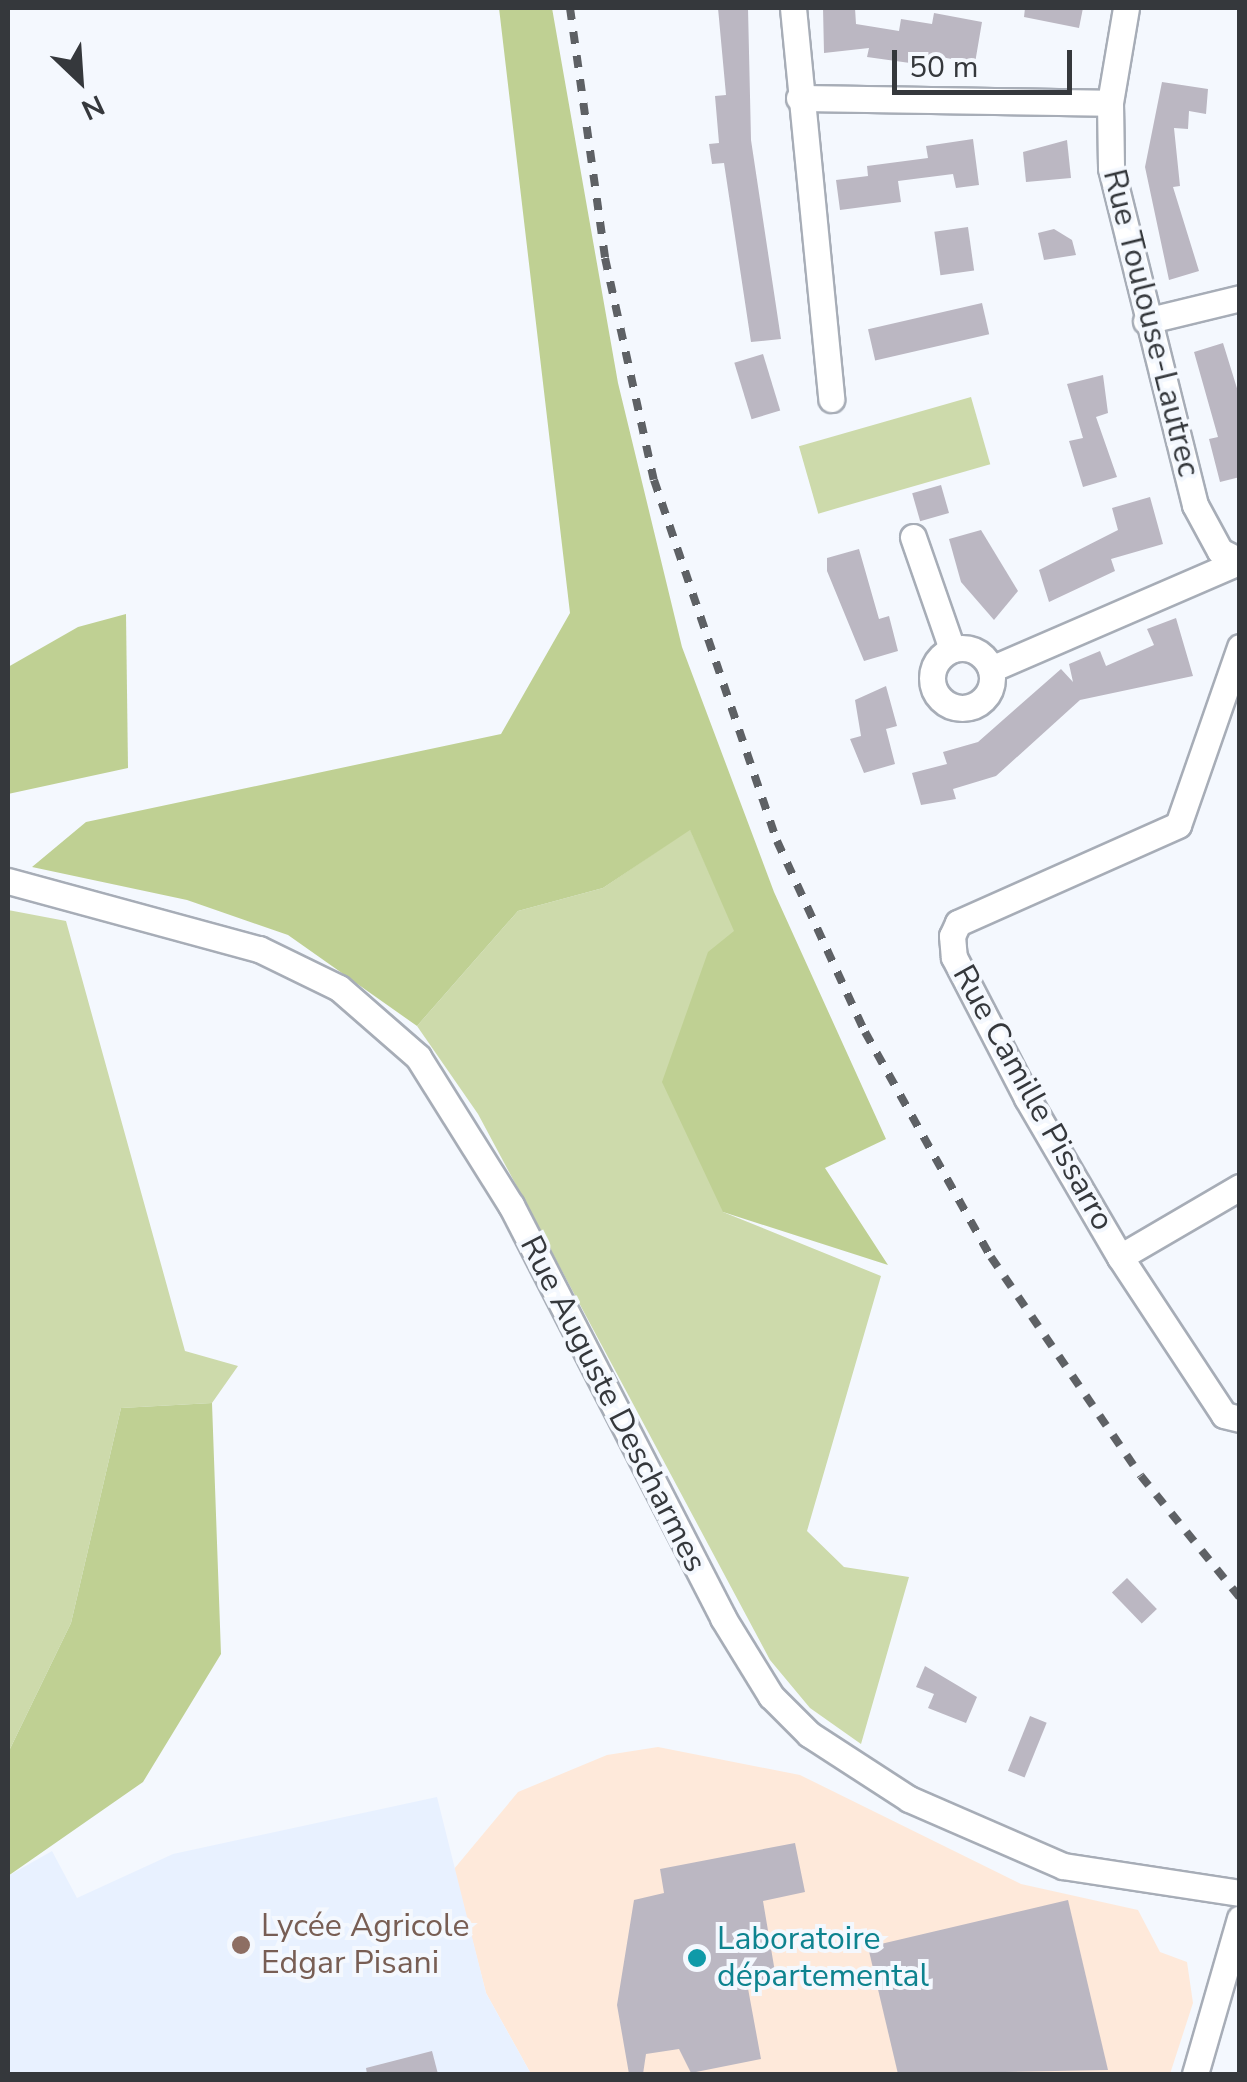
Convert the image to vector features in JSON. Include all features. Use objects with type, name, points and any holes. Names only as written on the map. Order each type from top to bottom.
[{"type":"street","points":[[792,8],[831,399]]},
{"type":"street","name":"Rue Toulouse-Lautrec","points":[[1126,8],[1110,102],[1112,168],[1146,321],[1196,505],[1220,550],[1240,561]]},
{"type":"street","points":[[799,98],[1110,102]]},
{"type":"street","points":[[1146,321],[1240,298]]},
{"type":"street","points":[[913,536],[952,649]]},
{"type":"street","points":[[991,669],[1240,561]]},
{"type":"street","name":"Rue Camille Pissarro","points":[[1240,646],[1178,826],[958,923],[952,936],[954,957],[1028,1098],[1120,1256],[1224,1415],[1240,1419]]},
{"type":"street","points":[[952,649],[971,649],[991,669],[984,698],[968,707],[948,704],[932,680],[937,661],[952,649]]},
{"type":"street","name":"Rue Auguste Descharmes","points":[[8,881],[259,949],[339,988],[418,1057],[511,1204],[723,1618],[771,1696],[808,1734],[909,1799],[1063,1866],[1240,1894]]},
{"type":"street","points":[[1120,1256],[1240,1188]]},
{"type":"street","points":[[1195,2074],[1234,1976],[1240,1918]]},
{"type":"shaded area","points":[[658,1747],[800,1775],[1021,1884],[1138,1910],[1160,1952],[1187,1962],[1193,2003],[1170,2074],[531,2074],[486,1993],[454,1869],[518,1792],[607,1755]]},
{"type":"shaded area","name":"Lycée Agricole Edgar Pisani","points":[[437,1797],[486,1993],[531,2074],[8,2074],[8,1876],[52,1851],[77,1898],[173,1854]]},
{"type":"green space","points":[[499,8],[552,8],[618,383],[682,647],[774,892],[886,1139],[825,1168],[888,1265],[723,1212],[662,1082],[708,952],[734,931],[690,830],[603,888],[518,911],[417,1026],[288,935],[187,900],[32,867],[86,822],[501,734],[570,613]]},
{"type":"green space","points":[[971,397],[990,464],[818,514],[799,446]]},
{"type":"green space","points":[[126,614],[128,768],[8,794],[8,667],[78,627]]},
{"type":"green space","points":[[690,829],[735,931],[723,1212],[881,1276],[807,1531],[844,1567],[909,1577],[861,1744],[810,1708],[770,1660],[478,1114],[417,1026],[518,911],[603,888]]},
{"type":"green space","points":[[8,910],[66,921],[185,1351],[238,1366],[212,1403],[121,1408],[71,1623],[8,1753]]},
{"type":"green space","points":[[212,1403],[221,1654],[143,1782],[8,1876],[8,1753],[71,1623],[121,1408]]},
{"type":"building","points":[[718,8],[748,8],[751,140],[781,339],[751,342],[724,163],[712,164],[709,144],[719,143],[715,96],[726,95]]},
{"type":"building","points":[[823,8],[855,8],[856,24],[899,31],[901,19],[932,24],[934,13],[982,22],[975,63],[912,52],[910,63],[867,57],[869,48],[824,53]]},
{"type":"building","points":[[1025,8],[1083,8],[1079,28],[1024,17]]},
{"type":"building","points":[[1162,82],[1208,89],[1206,114],[1189,111],[1188,129],[1174,128],[1180,186],[1173,187],[1199,271],[1169,280],[1145,167]]},
{"type":"building","points":[[973,139],[979,185],[956,188],[953,174],[898,181],[901,202],[840,210],[836,180],[868,176],[867,166],[928,158],[926,146]]},
{"type":"building","points":[[1067,140],[1071,178],[1026,182],[1023,152]]},
{"type":"building","points":[[968,227],[974,271],[940,275],[934,232]]},
{"type":"building","points":[[1054,229],[1072,240],[1076,255],[1044,260],[1038,233]]},
{"type":"building","points":[[982,303],[989,334],[875,360],[868,329]]},
{"type":"building","points":[[1223,343],[1240,398],[1240,477],[1220,482],[1209,439],[1218,437],[1194,352]]},
{"type":"building","points":[[763,354],[780,410],[752,419],[734,363]]},
{"type":"building","points":[[1103,375],[1108,413],[1096,417],[1117,477],[1083,487],[1069,441],[1083,438],[1067,384]]},
{"type":"building","points":[[941,485],[949,513],[920,521],[912,493]]},
{"type":"building","points":[[1150,497],[1163,544],[1111,559],[1115,571],[1049,602],[1039,570],[1118,530],[1112,508]]},
{"type":"building","points":[[981,530],[1018,591],[994,620],[961,582],[949,539]]},
{"type":"building","points":[[859,549],[879,619],[889,616],[898,651],[864,661],[827,571],[827,558]]},
{"type":"building","points":[[1176,618],[1193,676],[1080,700],[996,776],[953,789],[956,799],[921,805],[912,773],[947,764],[943,752],[978,742],[1061,669],[1073,682],[1069,664],[1100,651],[1106,666],[1154,645],[1147,629]]},
{"type":"building","points":[[886,686],[897,726],[886,729],[895,764],[864,773],[850,739],[861,736],[855,700]]},
{"type":"building","points":[[1127,1578],[1157,1609],[1142,1624],[1112,1593]]},
{"type":"building","points":[[925,1666],[977,1697],[966,1723],[928,1708],[934,1694],[916,1687]]},
{"type":"building","points":[[1030,1716],[1047,1723],[1025,1777],[1008,1771]]},
{"type":"building","name":"Laboratoire départemental","points":[[795,1843],[805,1892],[763,1901],[776,1978],[747,1983],[761,2059],[691,2073],[679,2049],[646,2054],[643,2074],[629,2074],[617,2005],[634,1900],[664,1893],[660,1869]]},
{"type":"building","points":[[1068,1900],[1108,2070],[898,2074],[868,1947]]},
{"type":"building","points":[[432,2051],[438,2074],[367,2074],[366,2068]]},
{"type":"railway","points":[[570,8],[605,258],[654,480],[777,841],[865,1032],[991,1257],[1141,1476],[1240,1598]]},
{"type":"place","name":"Lycée Agricole Edgar Pisani","points":[[241,1945]]},
{"type":"place","name":"Laboratoire départemental","points":[[697,1958]]}]
